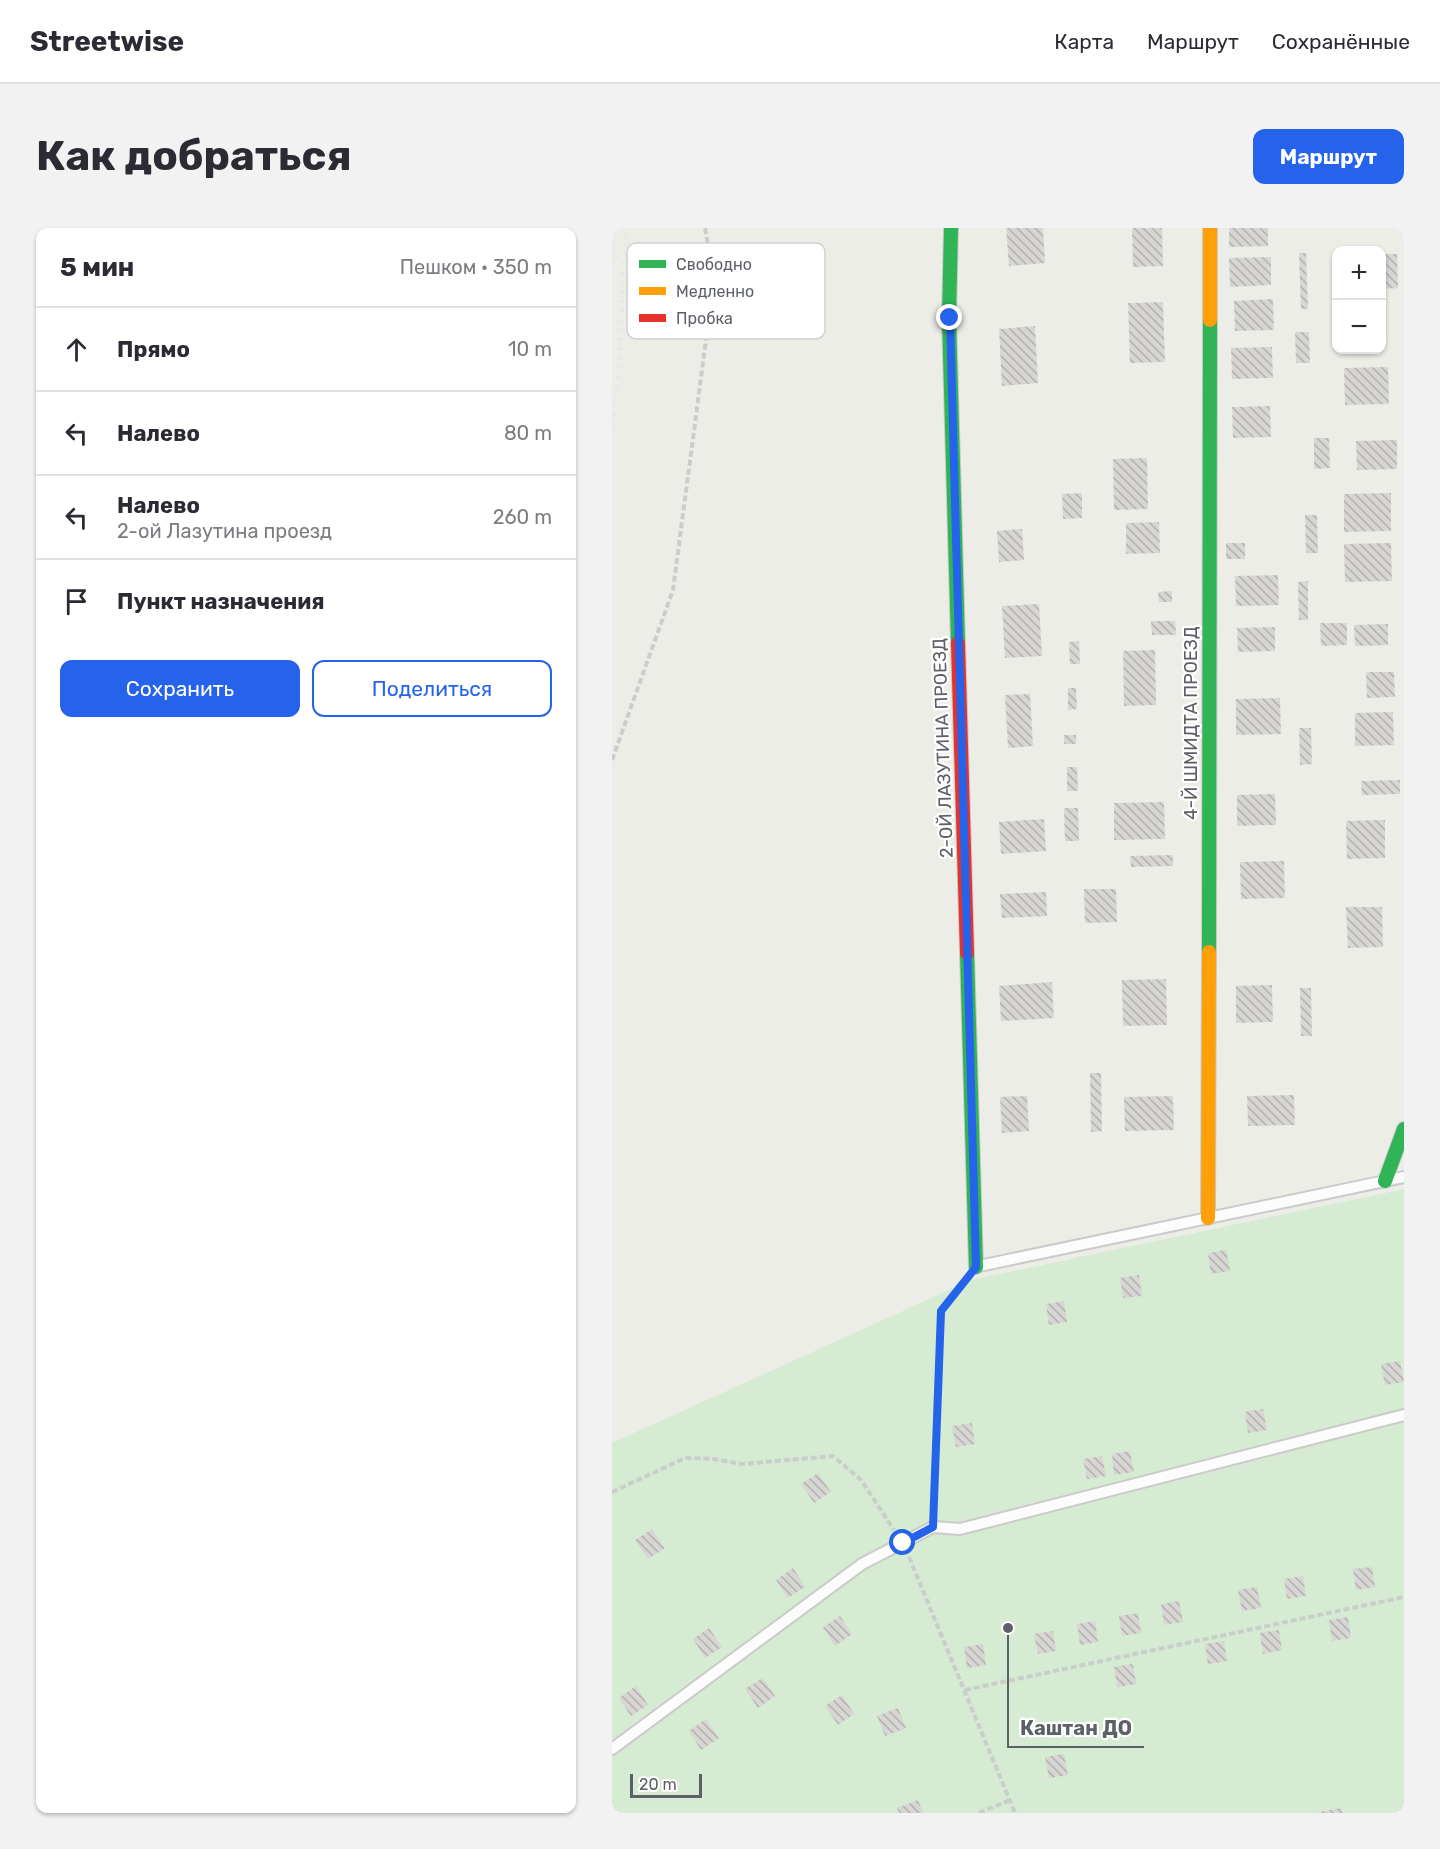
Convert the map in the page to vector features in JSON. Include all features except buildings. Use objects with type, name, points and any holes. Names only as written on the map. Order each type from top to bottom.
[{"type":"street","name":"2-ОЙ ЛАЗУТИНА ПРОЕЗД","points":[[951,228],[950,318],[976,1267]]},
{"type":"street","name":"4-Й ШМИДТА ПРОЕЗД","points":[[1208,1218],[1210,228]]},
{"type":"street","points":[[1384,1181],[1404,1129]]},
{"type":"lane","points":[[976,1267],[1404,1177]]},
{"type":"lane","points":[[612,1749],[862,1564],[933,1527],[960,1529],[1404,1415]]},
{"type":"path","points":[[705,228],[708,243]]},
{"type":"path","points":[[612,760],[673,590],[706,339]]},
{"type":"path","points":[[933,1527],[941,1311],[976,1267]]},
{"type":"path","points":[[965,1690],[1404,1597]]},
{"type":"path","points":[[979,1813],[1010,1800]]},
{"type":"green space","points":[[1404,1189],[1404,1813],[612,1813],[612,1443],[971,1280]]},
{"type":"railway","points":[[612,262],[613,228]]},
{"type":"railway","points":[[612,425],[619,375],[625,228]]},
{"type":"traffic: fast","points":[[951,228],[949,318],[958,643]]},
{"type":"traffic: fast","points":[[1209,952],[1210,320]]},
{"type":"traffic: fast","points":[[967,953],[976,1267]]},
{"type":"traffic: fast","points":[[1385,1181],[1404,1129]]},
{"type":"traffic: slow","points":[[1210,228],[1210,320]]},
{"type":"traffic: slow","points":[[1208,1218],[1209,952]]},
{"type":"traffic: jam","points":[[958,643],[967,953]]},
{"type":"place","name":"Каштан ДО","points":[[1008,1628]]},
{"type":"route","points":[[903,1543],[933,1527],[941,1311],[976,1267],[950,318]]}]
